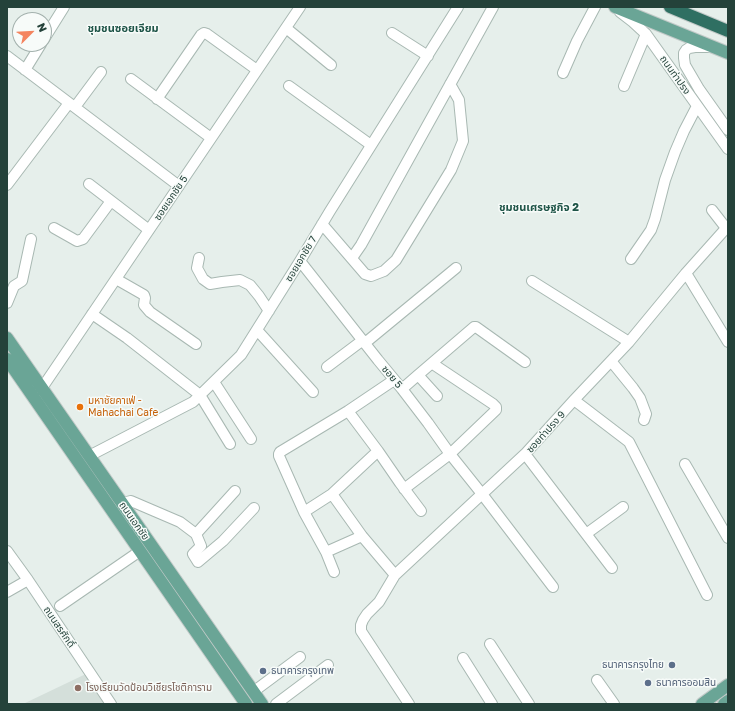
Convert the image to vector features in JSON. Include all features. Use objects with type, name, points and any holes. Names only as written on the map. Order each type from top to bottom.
[{"type":"highway","points":[[670,7],[728,31]]},
{"type":"main road","points":[[615,7],[728,53]]},
{"type":"main road","name":"ถนนเอกชัย","points":[[7,338],[262,704]]},
{"type":"main road","name":"ถนนเอกชัย","points":[[9,367],[140,551],[246,704]]},
{"type":"main road","points":[[702,704],[728,685]]},
{"type":"main road","points":[[724,704],[728,701]]},
{"type":"street","points":[[52,26],[64,7]]},
{"type":"street","name":"ซอยเอกชัย 5","points":[[42,388],[300,7]]},
{"type":"street","name":"ซอยเอกชัย 7","points":[[89,456],[193,402],[241,355],[458,7]]},
{"type":"street","points":[[352,258],[493,7]]},
{"type":"street","points":[[563,73],[577,41],[595,7]]},
{"type":"street","name":"ถนนท่าปรง","points":[[615,7],[646,34],[728,149]]},
{"type":"street","points":[[286,28],[331,65]]},
{"type":"street","points":[[157,99],[201,35],[204,33],[257,70]]},
{"type":"street","points":[[392,33],[428,56]]},
{"type":"street","points":[[624,86],[646,34]]},
{"type":"street","name":"ถนนท่าปรง","points":[[711,47],[695,47],[686,50],[684,53],[685,65],[699,89],[728,130]]},
{"type":"street","points":[[25,70],[36,52]]},
{"type":"street","points":[[7,56],[179,186]]},
{"type":"street","points":[[7,185],[101,72]]},
{"type":"street","points":[[131,80],[211,138]]},
{"type":"street","points":[[322,224],[365,274],[371,276],[384,271],[396,260],[451,170],[463,141],[459,100],[450,84]]},
{"type":"street","points":[[289,86],[371,145]]},
{"type":"street","points":[[631,259],[651,230],[665,180],[675,152],[697,106]]},
{"type":"street","points":[[89,184],[149,230]]},
{"type":"street","points":[[54,228],[77,241],[83,239],[111,201]]},
{"type":"street","points":[[712,210],[727,227]]},
{"type":"street","name":"ซอยท่าปรง 9","points":[[408,704],[361,631],[363,620],[378,602],[395,575],[525,454],[629,342],[686,273],[727,227]]},
{"type":"street","points":[[7,303],[14,286],[22,281],[31,239]]},
{"type":"street","points":[[199,258],[197,268],[203,279],[210,284],[240,280],[250,285],[269,311]]},
{"type":"street","name":"ซอย 5","points":[[300,261],[402,389],[450,454],[553,587]]},
{"type":"street","points":[[327,367],[364,342],[456,268]]},
{"type":"street","points":[[686,273],[726,335]]},
{"type":"street","points":[[116,279],[144,295],[144,305],[150,312],[196,344]]},
{"type":"street","points":[[532,281],[629,342]]},
{"type":"street","points":[[92,314],[127,338],[200,395],[230,444]]},
{"type":"street","points":[[402,389],[474,327],[525,362]]},
{"type":"street","points":[[257,330],[313,392]]},
{"type":"street","points":[[611,361],[640,398],[646,414],[644,420]]},
{"type":"street","points":[[404,489],[450,454],[496,410],[496,407],[493,404],[432,364]]},
{"type":"street","points":[[418,375],[437,396]]},
{"type":"street","points":[[334,572],[326,552],[304,512],[279,454],[394,380]]},
{"type":"street","points":[[214,382],[251,438]]},
{"type":"street","points":[[574,400],[629,442],[707,594]]},
{"type":"street","points":[[348,411],[421,511]]},
{"type":"street","points":[[304,512],[332,494],[378,451]]},
{"type":"street","points":[[525,454],[612,568]]},
{"type":"street","points":[[685,464],[724,523],[728,538]]},
{"type":"street","points":[[196,534],[235,491]]},
{"type":"street","points":[[332,494],[362,536],[395,575]]},
{"type":"street","points":[[122,503],[132,501],[180,522],[196,534],[201,546],[193,554],[198,562],[223,541],[254,508]]},
{"type":"street","points":[[586,534],[623,507]]},
{"type":"street","points":[[326,552],[362,536]]},
{"type":"street","name":"ถนนสรศักดิ์","points":[[7,551],[111,704]]},
{"type":"street","points":[[60,606],[140,551]]},
{"type":"street","points":[[7,592],[28,580]]},
{"type":"street","points":[[490,644],[529,704]]},
{"type":"street","points":[[253,692],[300,657]]},
{"type":"street","points":[[463,658],[492,704]]},
{"type":"street","points":[[276,704],[328,665]]},
{"type":"street","points":[[597,680],[614,704]]},
{"type":"shaded area","name":"โรงเรียนวัดป้อมวิเชียรโชติการาม","points":[[90,672],[111,704],[23,704]]},
{"type":"place","name":"มหาชัยคาเฟ่ - Mahachai Cafe","points":[[80,407]]},
{"type":"place","name":"ธนาคารกรุงไทย","points":[[672,665]]},
{"type":"place","name":"ธนาคารกรุงเทพ","points":[[263,671]]},
{"type":"place","name":"ธนาคารออมสิน","points":[[648,683]]},
{"type":"place","name":"โรงเรียนวัดป้อมวิเชียรโชติการาม","points":[[78,688]]},
{"type":"district","name":"ชุมชนซอยเจียม","points":[[123,29]]},
{"type":"district","name":"ชุมชนเศรษฐกิจ 2","points":[[539,208]]}]
